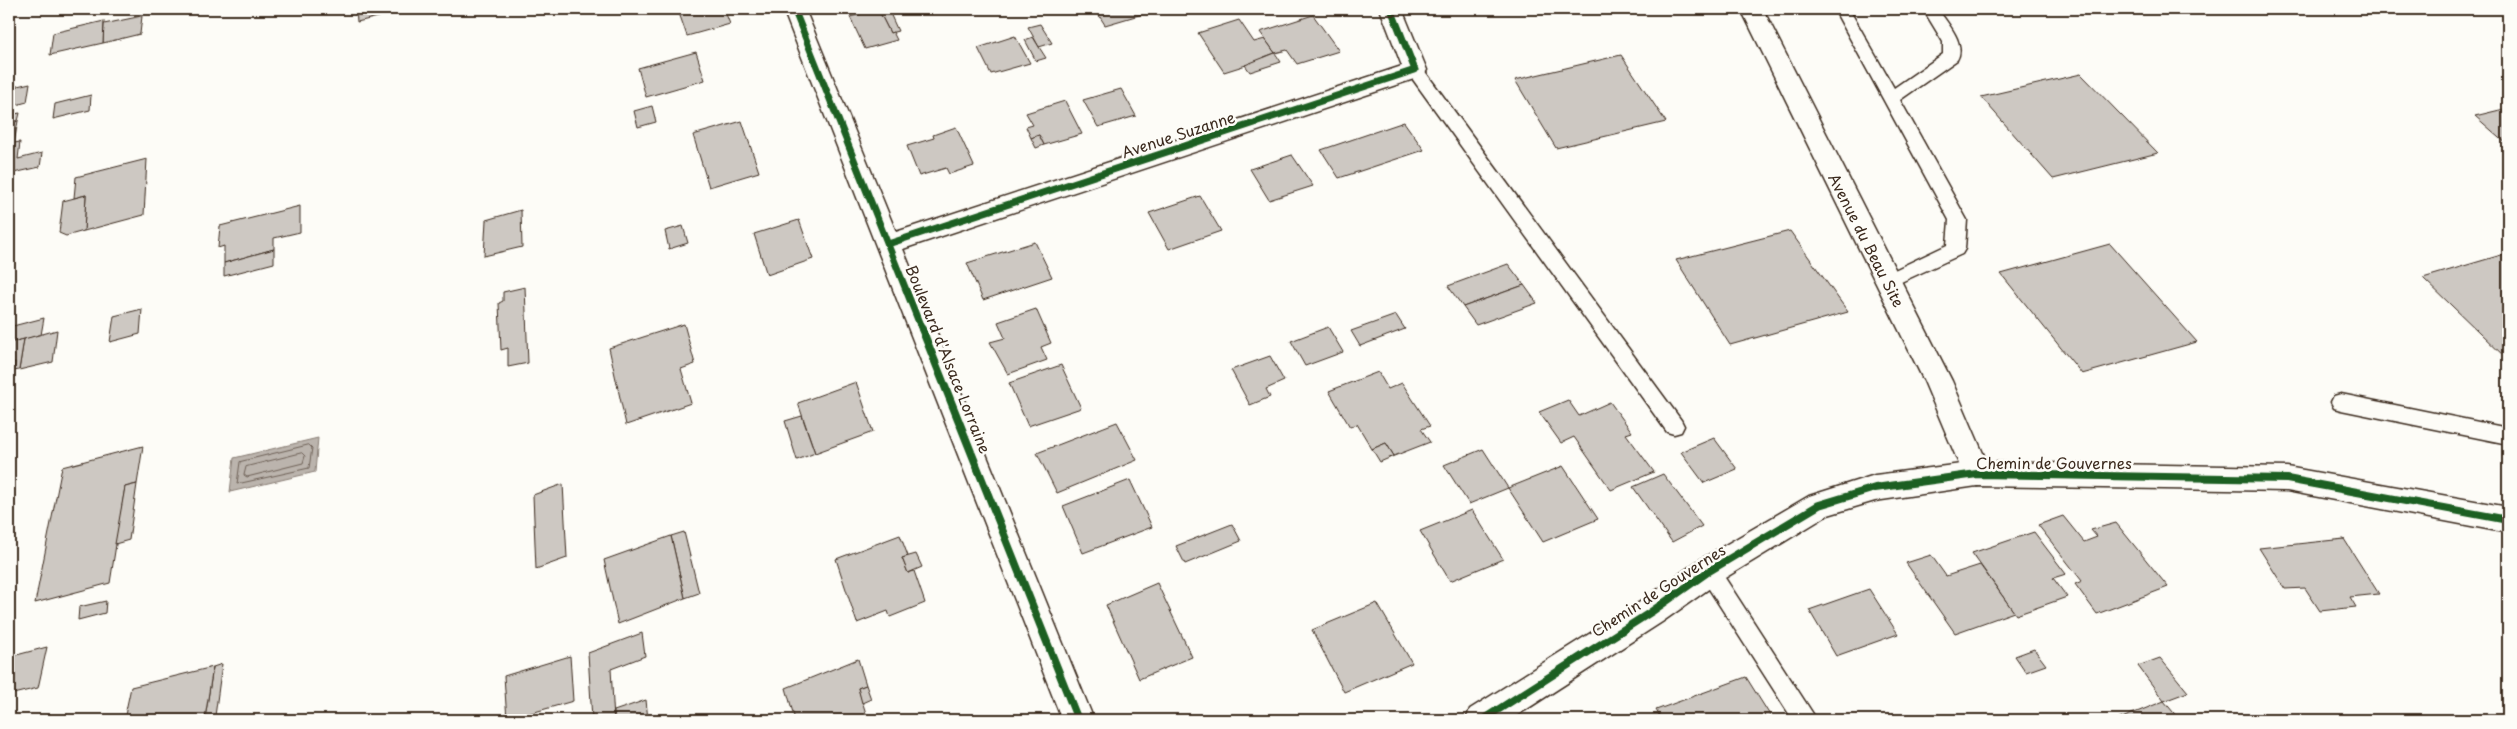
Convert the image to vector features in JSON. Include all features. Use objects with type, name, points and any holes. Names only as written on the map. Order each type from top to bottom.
[{"type":"street","name":"Boulevard d'Alsace Lorraine","points":[[794,9],[1078,720]]},
{"type":"street","points":[[1391,9],[1415,70]]},
{"type":"street","name":"Avenue du Beau Site","points":[[1752,9],[1938,381],[1977,474]]},
{"type":"street","name":"Avenue Suzanne","points":[[888,244],[1415,70]]},
{"type":"street","name":"Chemin de Gouvernes","points":[[1482,720],[1651,612],[1709,571],[1820,505],[1875,488],[1977,474],[2287,479],[2508,520]]},
{"type":"lane","points":[[1842,9],[1958,220],[1956,249],[1888,281]]},
{"type":"lane","points":[[1891,98],[1951,56],[1951,42],[1930,9]]},
{"type":"lane","points":[[1415,70],[1674,426]]},
{"type":"lane","points":[[2340,402],[2508,436]]},
{"type":"lane","points":[[1709,571],[1806,720]]},
{"type":"water","points":[[318,438],[315,472],[230,492],[234,458]]},
{"type":"building","points":[[356,9],[412,9],[357,22]]},
{"type":"building","points":[[724,9],[730,24],[687,36],[678,10]]},
{"type":"building","points":[[878,9],[888,9],[898,31],[890,33]]},
{"type":"building","points":[[878,9],[890,33],[893,32],[897,40],[865,49],[850,17]]},
{"type":"building","points":[[1095,9],[1155,9],[1156,10],[1105,25]]},
{"type":"building","points":[[1313,15],[1339,51],[1297,64],[1287,50],[1275,53],[1260,32]]},
{"type":"building","points":[[142,16],[140,34],[103,43],[104,24]]},
{"type":"building","points":[[1239,20],[1254,42],[1265,39],[1275,53],[1264,57],[1265,59],[1224,72],[1198,33]]},
{"type":"building","points":[[104,21],[103,43],[50,55],[53,33]]},
{"type":"building","points":[[1040,24],[1052,43],[1039,47],[1028,27]]},
{"type":"building","points":[[1015,36],[1030,63],[991,74],[978,48]]},
{"type":"building","points":[[1033,37],[1046,58],[1036,61],[1025,40]]},
{"type":"building","points":[[696,52],[705,80],[646,97],[638,68]]},
{"type":"building","points":[[1275,53],[1281,62],[1250,72],[1245,65]]},
{"type":"building","points":[[1621,55],[1666,122],[1556,148],[1515,80]]},
{"type":"building","points":[[2081,74],[2158,153],[2053,179],[1981,97]]},
{"type":"building","points":[[30,83],[27,102],[9,107],[9,88]]},
{"type":"building","points":[[1121,89],[1136,116],[1098,127],[1083,100]]},
{"type":"building","points":[[91,95],[90,110],[53,119],[55,104]]},
{"type":"building","points":[[1065,101],[1082,134],[1044,145],[1039,135],[1031,138],[1026,127],[1033,125],[1026,113]]},
{"type":"building","points":[[652,106],[656,122],[638,127],[634,111]]},
{"type":"building","points":[[2508,108],[2508,145],[2475,116]]},
{"type":"building","points":[[20,113],[18,121],[9,123],[9,115]]},
{"type":"building","points":[[18,121],[14,143],[20,142],[18,159],[42,153],[40,167],[9,174],[9,123]]},
{"type":"building","points":[[742,121],[759,172],[709,187],[693,135]]},
{"type":"building","points":[[1404,122],[1424,150],[1339,178],[1321,150]]},
{"type":"building","points":[[956,127],[974,166],[949,174],[946,168],[919,176],[907,146],[934,138],[933,135]]},
{"type":"building","points":[[1039,135],[1044,145],[1036,148],[1031,138]]},
{"type":"building","points":[[1292,155],[1313,186],[1269,200],[1250,169]]},
{"type":"building","points":[[147,159],[144,215],[84,231],[86,195],[74,198],[76,177]]},
{"type":"building","points":[[86,195],[84,231],[66,236],[59,233],[63,201]]},
{"type":"building","points":[[1200,196],[1221,231],[1169,249],[1149,213]]},
{"type":"building","points":[[300,206],[300,232],[274,238],[274,249],[224,263],[224,246],[218,248],[220,226]]},
{"type":"building","points":[[521,210],[522,247],[484,256],[486,220]]},
{"type":"building","points":[[799,220],[813,259],[767,275],[754,234]]},
{"type":"building","points":[[683,226],[688,243],[669,249],[665,231]]},
{"type":"building","points":[[1790,231],[1848,312],[1730,345],[1676,260]]},
{"type":"building","points":[[1035,242],[1052,277],[983,300],[967,263]]},
{"type":"building","points":[[2110,244],[2197,342],[2082,374],[2001,274]]},
{"type":"building","points":[[274,249],[274,263],[224,276],[224,263]]},
{"type":"building","points":[[2508,253],[2508,360],[2423,278]]},
{"type":"building","points":[[1508,264],[1524,285],[1463,307],[1448,286]]},
{"type":"building","points":[[1524,285],[1537,303],[1476,325],[1463,307]]},
{"type":"building","points":[[525,287],[528,363],[508,367],[508,348],[501,350],[499,303],[503,301],[503,292]]},
{"type":"building","points":[[142,309],[140,334],[110,342],[114,316]]},
{"type":"building","points":[[1036,309],[1051,343],[1041,347],[1047,360],[1008,374],[990,342],[1005,338],[998,322]]},
{"type":"building","points":[[1396,315],[1405,329],[1360,346],[1351,331]]},
{"type":"building","points":[[44,318],[41,335],[9,343],[9,327]]},
{"type":"building","points":[[684,324],[695,364],[681,369],[691,403],[626,425],[609,348]]},
{"type":"building","points":[[1328,327],[1343,352],[1305,366],[1291,341]]},
{"type":"building","points":[[57,330],[53,362],[19,370],[24,339]]},
{"type":"building","points":[[24,339],[19,370],[14,371],[15,362],[9,364],[9,343]]},
{"type":"building","points":[[1270,356],[1284,381],[1266,389],[1270,397],[1250,405],[1231,370]]},
{"type":"building","points":[[1061,365],[1081,408],[1028,426],[1009,383]]},
{"type":"building","points":[[1378,372],[1388,389],[1402,383],[1430,426],[1421,429],[1430,442],[1394,456],[1386,443],[1372,449],[1357,424],[1350,427],[1329,391]]},
{"type":"building","points":[[856,382],[873,432],[815,453],[798,403]]},
{"type":"building","points":[[1568,400],[1579,416],[1610,402],[1632,432],[1626,434],[1654,472],[1611,490],[1574,437],[1561,443],[1539,412]]},
{"type":"building","points":[[802,416],[815,453],[797,460],[785,421]]},
{"type":"building","points":[[1117,422],[1137,460],[1057,493],[1037,453]]},
{"type":"building","points":[[1714,438],[1737,469],[1704,483],[1681,452]]},
{"type":"building","points":[[1386,443],[1394,456],[1380,462],[1372,449]]},
{"type":"building","points":[[143,446],[137,484],[125,487],[110,583],[35,603],[62,467]]},
{"type":"building","points":[[1483,449],[1508,488],[1469,504],[1444,465]]},
{"type":"building","points":[[1563,466],[1598,519],[1543,542],[1508,488]]},
{"type":"building","points":[[1663,474],[1702,526],[1672,542],[1633,487]]},
{"type":"building","points":[[1130,480],[1152,527],[1083,553],[1063,506]]},
{"type":"building","points":[[137,484],[129,540],[115,544],[125,487]]},
{"type":"building","points":[[563,484],[567,558],[536,569],[533,495]]},
{"type":"building","points":[[1472,510],[1503,559],[1450,581],[1420,531]]},
{"type":"building","points":[[2063,516],[2084,542],[2097,537],[2091,530],[2116,523],[2168,587],[2097,614],[2075,584],[2082,581],[2038,525]]},
{"type":"building","points":[[1232,524],[1241,541],[1185,564],[1176,546]]},
{"type":"building","points":[[684,532],[699,593],[685,598],[671,536]]},
{"type":"building","points":[[2034,532],[2066,574],[2053,578],[2067,597],[2016,615],[1972,553]]},
{"type":"building","points":[[900,535],[908,556],[902,558],[908,573],[914,571],[925,603],[890,617],[888,611],[857,623],[836,559]]},
{"type":"building","points":[[671,536],[685,598],[618,624],[604,560]]},
{"type":"building","points":[[2344,539],[2379,594],[2350,597],[2356,607],[2320,611],[2305,588],[2285,589],[2259,548]]},
{"type":"building","points":[[916,554],[922,567],[908,573],[902,558]]},
{"type":"building","points":[[1931,555],[1946,576],[1980,565],[2014,612],[1955,633],[1906,563]]},
{"type":"building","points":[[1157,583],[1192,657],[1139,679],[1106,605]]},
{"type":"building","points":[[1869,589],[1898,634],[1836,656],[1809,610]]},
{"type":"building","points":[[106,601],[105,613],[78,620],[79,607]]},
{"type":"building","points":[[1377,603],[1412,663],[1344,692],[1312,630]]},
{"type":"building","points":[[642,633],[645,656],[611,669],[614,720],[592,720],[588,653]]},
{"type":"building","points":[[47,647],[38,688],[9,695],[9,657]]},
{"type":"building","points":[[2034,649],[2046,665],[2026,672],[2015,656]]},
{"type":"building","points":[[570,656],[573,701],[507,720],[504,676]]},
{"type":"building","points":[[2160,658],[2188,692],[2164,701],[2138,666]]},
{"type":"building","points":[[858,659],[866,685],[858,688],[868,720],[795,720],[786,688]]},
{"type":"building","points":[[222,664],[215,716],[205,718],[213,667]]},
{"type":"building","points":[[213,667],[205,718],[197,720],[124,720],[131,687]]},
{"type":"building","points":[[1746,677],[1773,720],[1662,720],[1656,710]]},
{"type":"building","points":[[866,685],[871,699],[862,703],[858,688]]},
{"type":"building","points":[[646,700],[648,720],[614,720],[614,711]]},
{"type":"building","points":[[2164,701],[2178,718],[2172,720],[2117,720]]},
{"type":"cycle path","points":[[794,9],[1078,720]]},
{"type":"cycle path","points":[[888,244],[1415,70],[1391,9]]},
{"type":"cycle path","points":[[1482,720],[1651,612],[1709,571],[1819,505],[1875,488],[1977,474],[2287,479],[2508,520]]}]
